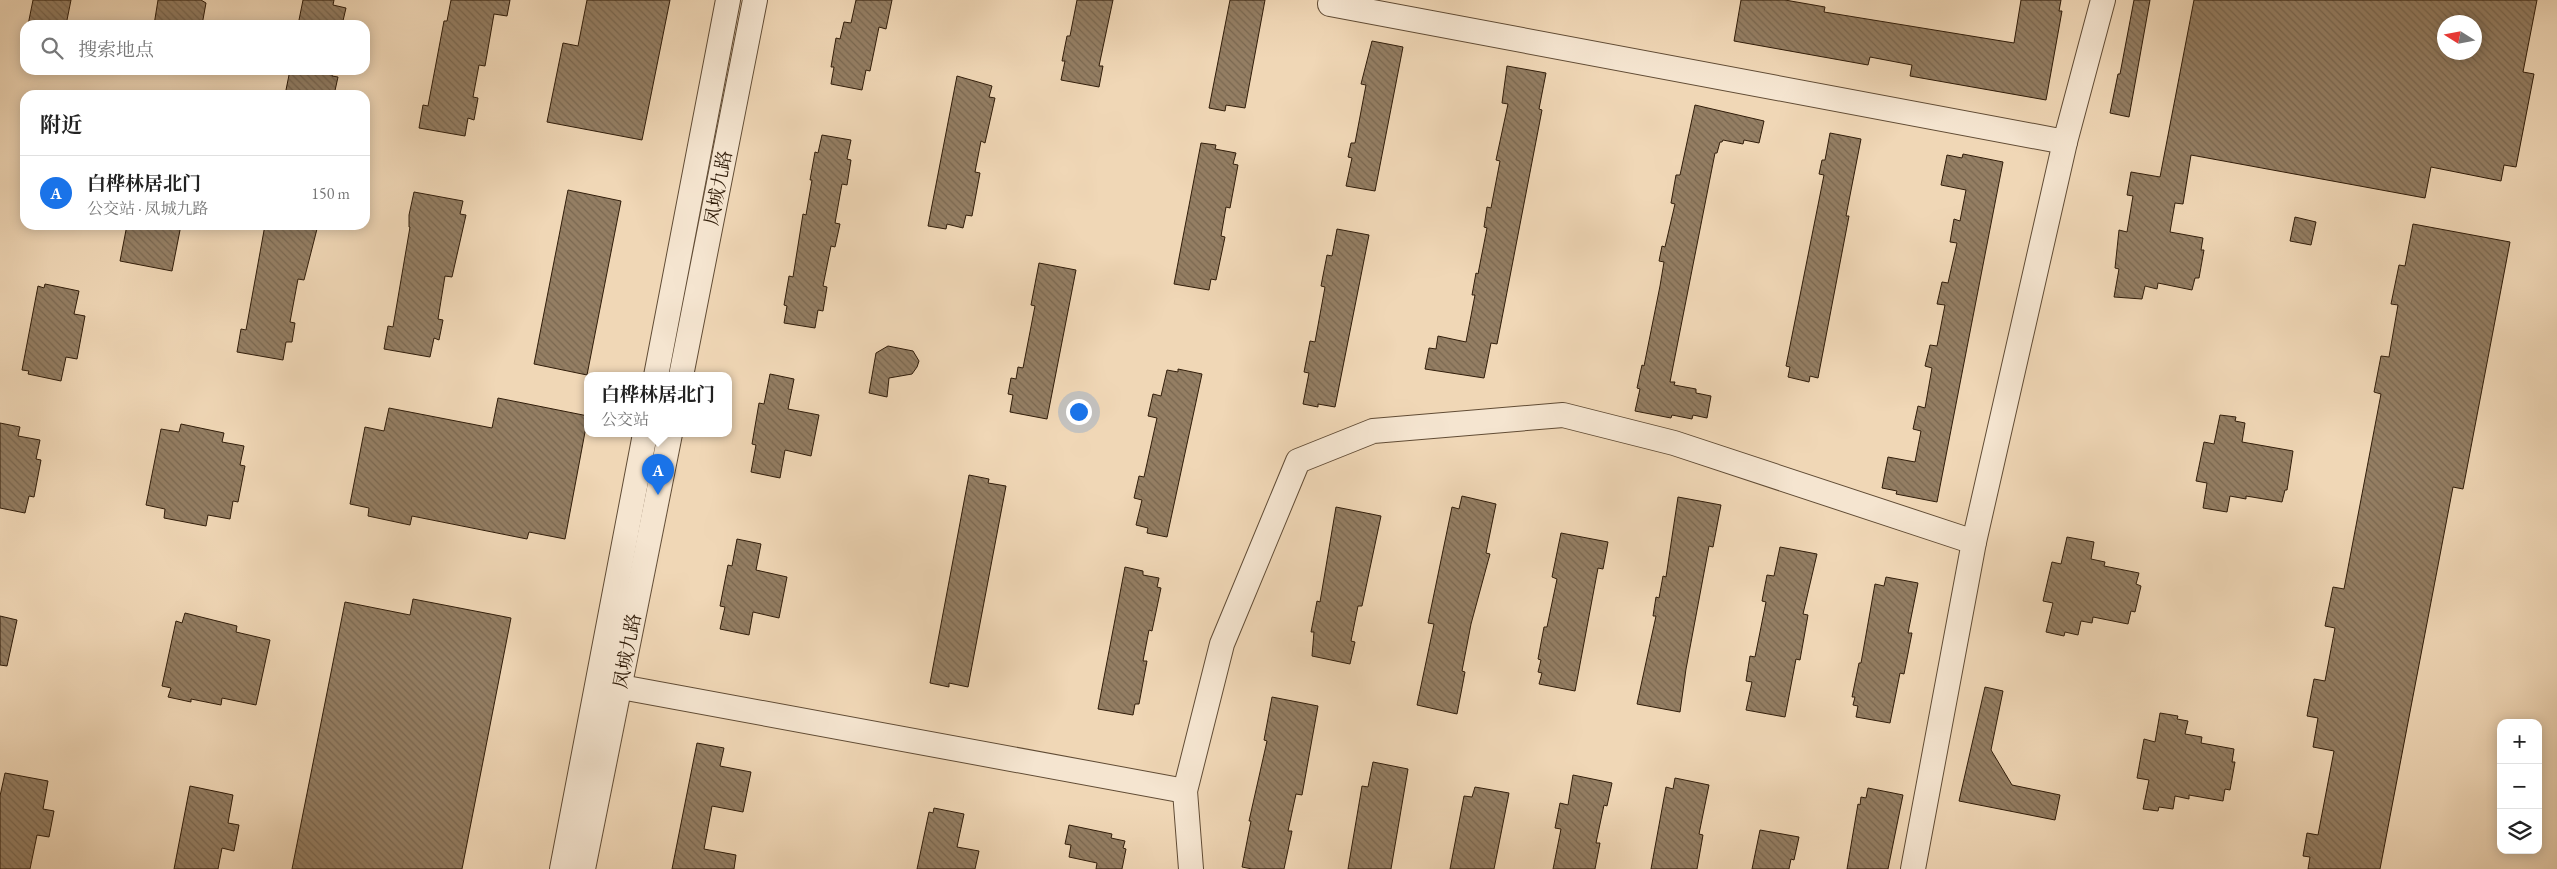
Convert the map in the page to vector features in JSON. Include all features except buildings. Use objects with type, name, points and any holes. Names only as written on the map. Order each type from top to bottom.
[{"type":"street","name":"凤城九路","points":[[657,372],[728,0]]},
{"type":"street","name":"凤城九路","points":[[683,372],[756,0]]},
{"type":"street","points":[[1331,0],[1330,4],[2065,142]]},
{"type":"street","points":[[1914,869],[1974,542],[2065,142],[2103,0]]},
{"type":"street","points":[[1191,869],[1185,791],[1222,644],[1298,461],[1373,431],[1563,415],[1674,443],[1974,542]]},
{"type":"street","name":"凤城九路","points":[[562,869],[644,437]]},
{"type":"street","name":"凤城九路","points":[[583,869],[669,437]]},
{"type":"street","points":[[620,686],[1185,791]]},
{"type":"place","name":"白桦林居北门","points":[[658,495]]}]
